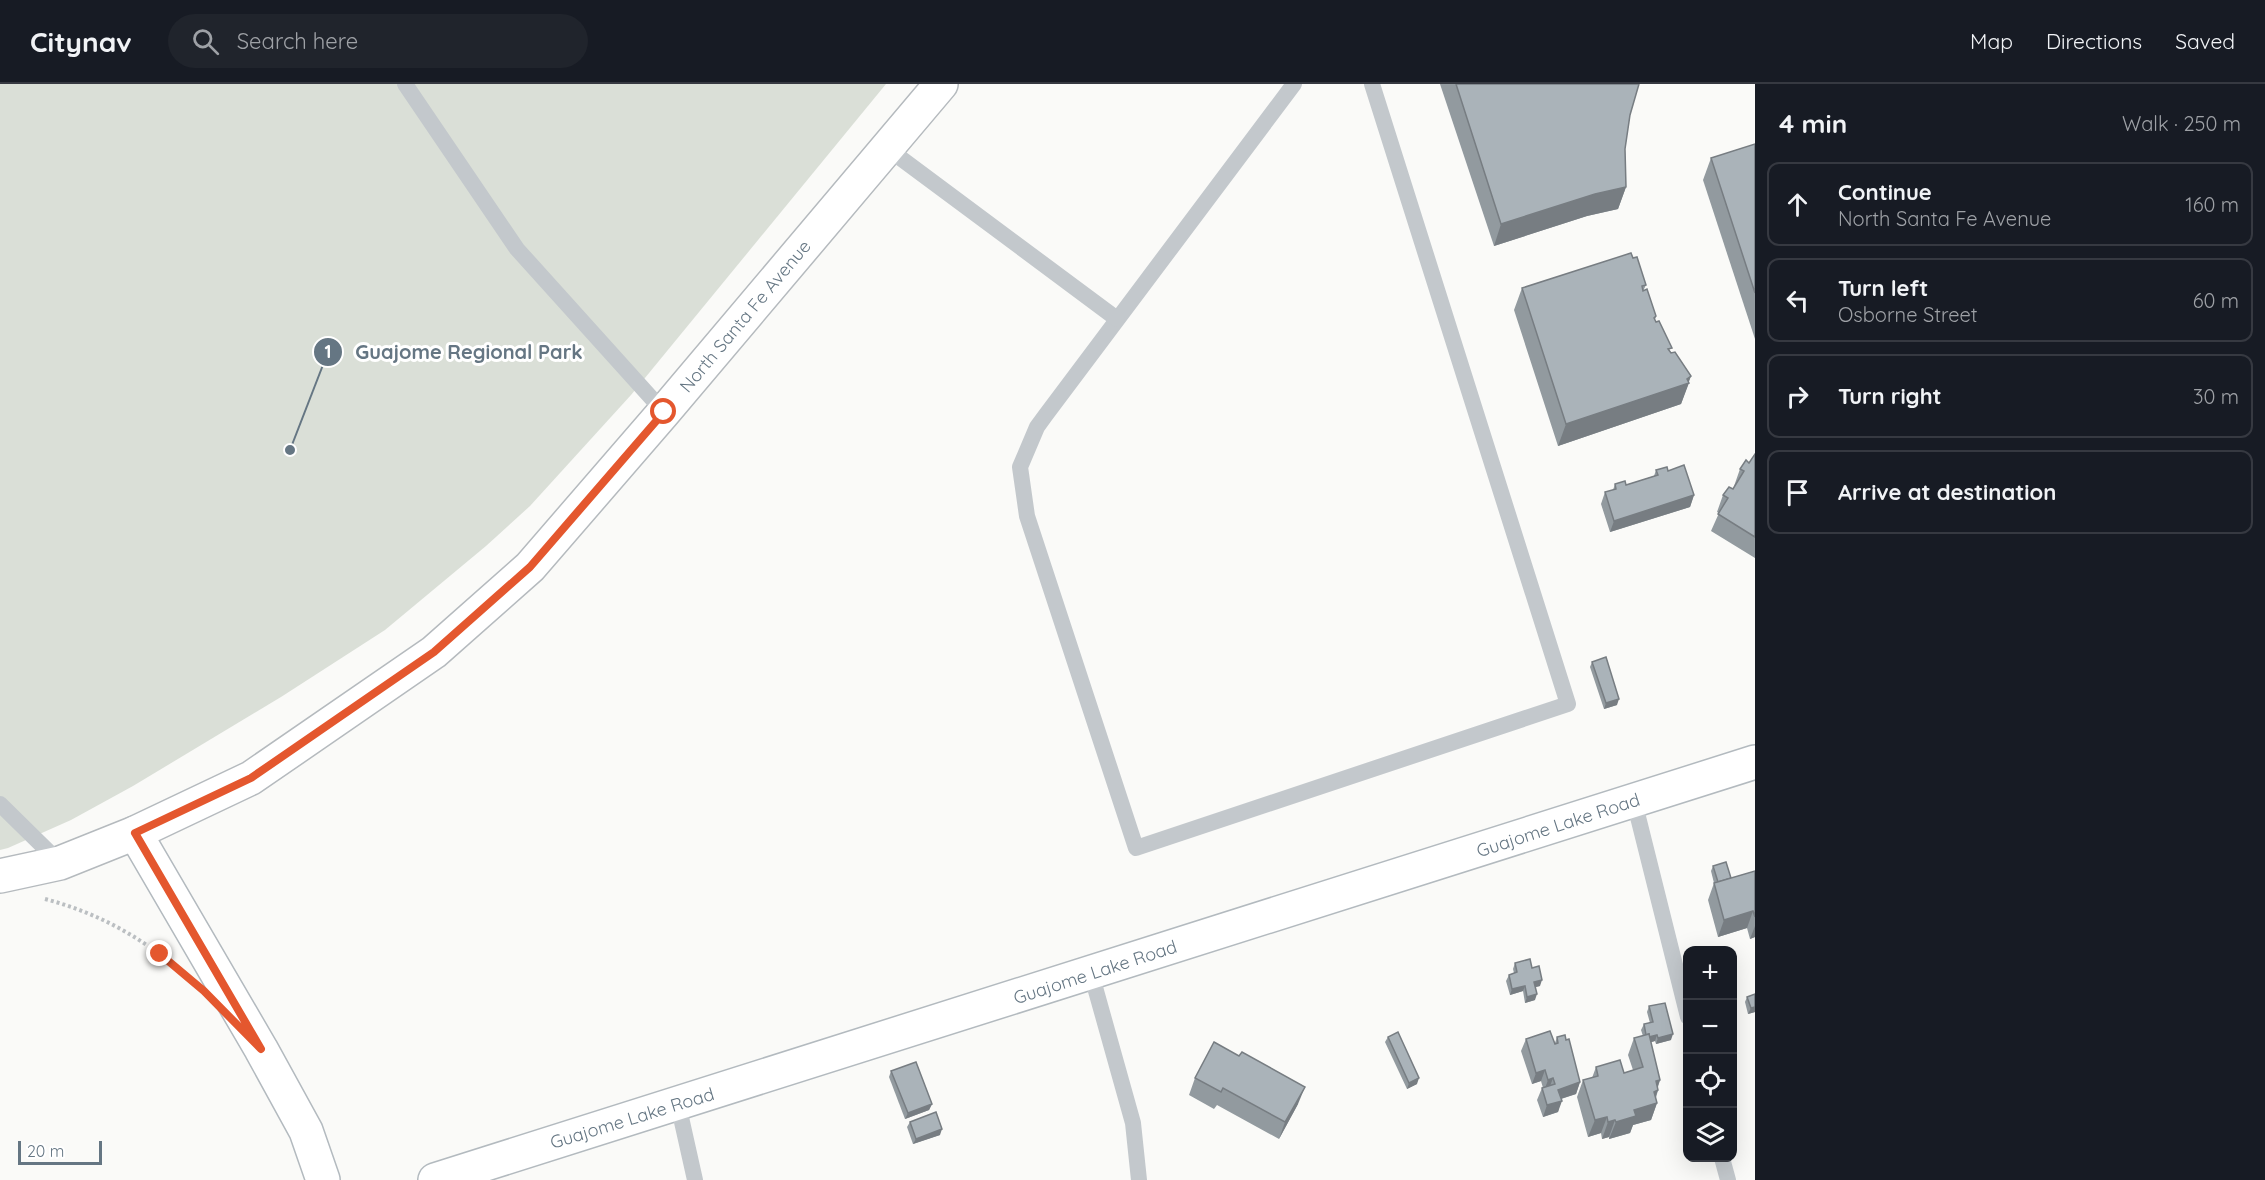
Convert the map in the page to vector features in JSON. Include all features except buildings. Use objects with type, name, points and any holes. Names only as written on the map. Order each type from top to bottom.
[{"type":"street","name":"North Santa Fe Avenue","points":[[0,876],[60,863],[135,833],[251,778],[434,652],[530,567],[941,84]]},
{"type":"street","name":"Guajome Lake Road","points":[[455,1177],[1755,762]]},
{"type":"street","points":[[135,833],[306,1131],[323,1180]]},
{"type":"lane","points":[[1294,84],[1037,427],[1020,467],[1027,516],[1136,848],[1568,704],[1372,84]]},
{"type":"lane","points":[[413,87],[517,249],[664,412]]},
{"type":"lane","points":[[887,148],[1117,319]]},
{"type":"lane","points":[[1634,801],[1684,1000]]},
{"type":"lane","points":[[0,804],[60,863]]},
{"type":"lane","points":[[1091,973],[1132,1123],[1139,1180]]},
{"type":"lane","points":[[678,1104],[695,1180]]},
{"type":"lane","points":[[1723,1162],[1728,1180]]},
{"type":"path","points":[[40,897],[74,907],[112,923],[160,954],[178,969]]},
{"type":"shaded area","points":[[0,84],[886,84],[631,395],[530,506],[486,546],[385,630],[281,697],[133,786],[71,820],[0,850]]},
{"type":"place","name":"Guajome Regional Park","points":[[290,450]]},
{"type":"route","points":[[160,954],[204,991],[261,1049],[135,833],[251,778],[434,652],[530,567],[664,412]]}]
